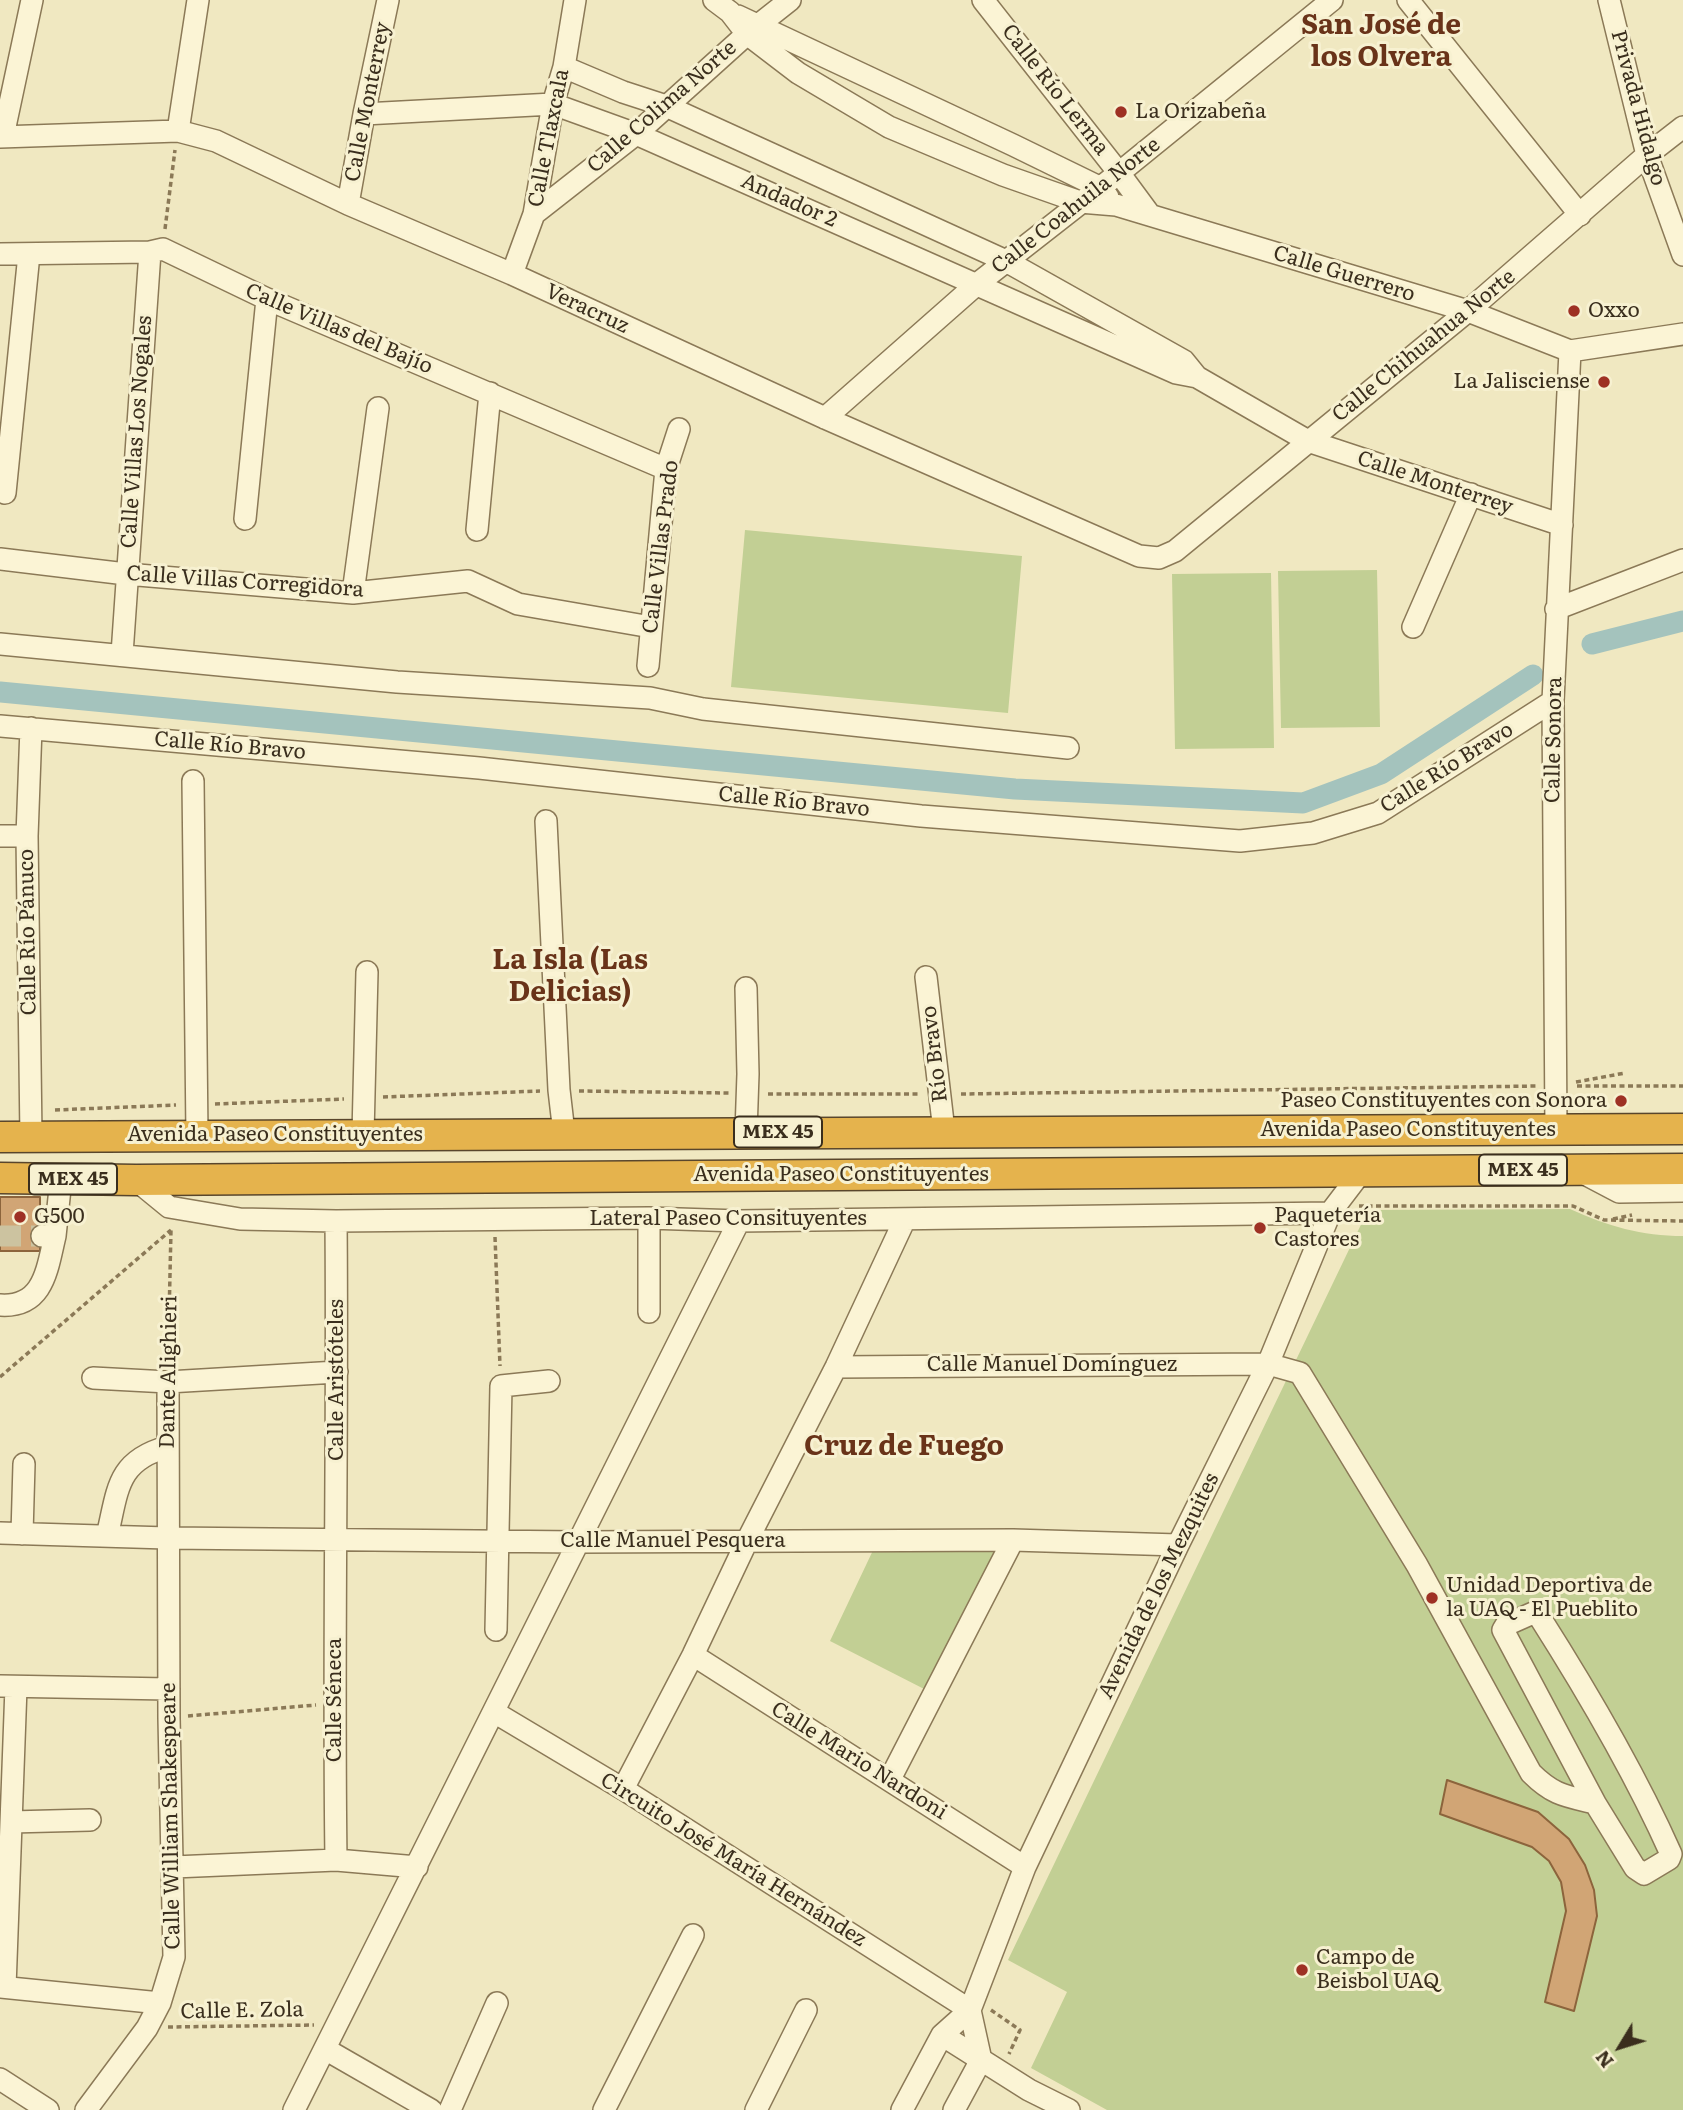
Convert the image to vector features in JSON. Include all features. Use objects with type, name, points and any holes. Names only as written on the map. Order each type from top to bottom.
[{"type":"highway","name":"Avenida Paseo Constituyentes","points":[[0,1137],[31,1124],[197,1135],[1683,1129]]},
{"type":"highway","name":"Avenida Paseo Constituyentes","points":[[0,1178],[136,1180],[1683,1169]]},
{"type":"street","points":[[2,136],[32,0]]},
{"type":"street","points":[[178,131],[198,0]]},
{"type":"street","name":"Calle Monterrey","points":[[348,204],[388,0]]},
{"type":"street","name":"Calle Tlaxcala","points":[[512,274],[534,214],[575,0]]},
{"type":"street","name":"Calle Colima Norte","points":[[534,214],[636,134],[763,18],[790,0]]},
{"type":"street","name":"Calle Río Lerma","points":[[983,0],[1150,215]]},
{"type":"street","name":"Calle Coahuila Norte","points":[[824,418],[977,284],[1332,0]]},
{"type":"street","points":[[1408,0],[1580,215]]},
{"type":"street","name":"Privada Hidalgo","points":[[1609,0],[1647,155],[1683,255]]},
{"type":"street","name":"Calle Guerrero","points":[[722,6],[763,18],[1099,187],[1116,205]]},
{"type":"street","name":"Calle Guerrero","points":[[763,18],[797,73],[889,127],[1003,175],[1080,202],[1116,205],[1468,311],[1570,351]]},
{"type":"street","name":"Andador 2","points":[[564,67],[622,92],[666,106],[1006,261],[1184,361],[1197,377]]},
{"type":"street","name":"Andador 2","points":[[364,114],[553,104],[636,134],[1176,373],[1197,377],[1308,441]]},
{"type":"street","name":"Calle Chihuahua Norte","points":[[1159,558],[1175,551],[1468,311],[1647,155],[1683,127]]},
{"type":"street","name":"Veracruz","points":[[2,136],[178,131],[216,141],[348,204],[512,274],[824,418],[1139,556],[1159,558]]},
{"type":"street","name":"Calle Villas del Bajío","points":[[0,254],[156,250],[666,469]]},
{"type":"street","name":"Calle Villas Los Nogales","points":[[122,654],[156,250]]},
{"type":"street","points":[[5,493],[29,254]]},
{"type":"street","points":[[245,519],[267,299]]},
{"type":"street","points":[[1570,351],[1683,334]]},
{"type":"street","name":"Calle Sonora","points":[[1556,1130],[1554,693],[1570,351]]},
{"type":"street","points":[[477,530],[490,393]]},
{"type":"street","points":[[353,593],[378,408]]},
{"type":"street","name":"Calle Villas Prado","points":[[648,666],[666,469],[679,429]]},
{"type":"street","name":"Calle Monterrey","points":[[1308,441],[1562,524]]},
{"type":"street","points":[[1413,627],[1471,494]]},
{"type":"street","name":"Calle Villas Corregidora","points":[[0,559],[353,593],[468,581],[518,604],[651,627]]},
{"type":"street","points":[[1556,618],[1683,560]]},
{"type":"street","points":[[0,644],[397,682],[650,698],[703,709],[1068,748]]},
{"type":"street","name":"Calle Río Bravo","points":[[0,726],[480,768],[921,816],[1240,841],[1313,833],[1378,813],[1554,693]]},
{"type":"street","name":"Calle Río Pánuco","points":[[31,728],[27,836],[31,1124]]},
{"type":"street","points":[[193,782],[197,1135]]},
{"type":"street","points":[[546,821],[559,1090],[564,1133]]},
{"type":"street","points":[[0,836],[27,836]]},
{"type":"street","points":[[363,1135],[367,972]]},
{"type":"street","name":"Río Bravo","points":[[926,977],[944,1131]]},
{"type":"street","points":[[746,988],[746,1132]]},
{"type":"street","points":[[1576,1170],[1619,1192],[1683,1191]]},
{"type":"street","name":"Avenida de los Mezquites","points":[[902,2110],[942,2035],[980,2010],[1025,1867],[1178,1545],[1268,1364],[1330,1213],[1362,1171]]},
{"type":"street","points":[[0,1304],[13,1306],[30,1299],[44,1279],[47,1236],[61,1179]]},
{"type":"street","name":"Lateral Paseo Consituyentes","points":[[136,1180],[169,1207],[240,1219],[336,1221],[649,1218],[739,1221],[1330,1213]]},
{"type":"street","points":[[649,1218],[649,1312]]},
{"type":"street","points":[[623,1789],[693,1655],[747,1541],[836,1367],[905,1219]]},
{"type":"street","name":"Calle Aristóteles","points":[[336,1221],[337,1540]]},
{"type":"street","points":[[294,2110],[739,1221]]},
{"type":"street","name":"Calle Manuel Domínguez","points":[[836,1367],[1268,1364],[1300,1373],[1418,1565],[1531,1773],[1547,1789],[1595,1803]]},
{"type":"street","points":[[93,1378],[168,1382],[337,1372]]},
{"type":"street","points":[[496,1630],[501,1386],[549,1381]]},
{"type":"street","name":"Dante Alighieri","points":[[167,1538],[168,1382]]},
{"type":"street","points":[[107,1536],[119,1485],[130,1467],[147,1452],[167,1447]]},
{"type":"street","points":[[22,1535],[24,1464]]},
{"type":"street","name":"Calle Manuel Pesquera","points":[[0,1533],[167,1538],[579,1542],[1013,1539],[1178,1545]]},
{"type":"street","name":"Calle William Shakespeare","points":[[86,2110],[147,2028],[160,2003],[174,1957],[167,1538]]},
{"type":"street","points":[[890,1779],[1013,1539]]},
{"type":"street","name":"Calle Séneca","points":[[336,1860],[334,1703],[337,1540]]},
{"type":"street","points":[[1532,1613],[1539,1616],[1574,1670],[1651,1808],[1671,1854],[1668,1859],[1644,1874],[1636,1868],[1595,1803],[1503,1630],[1506,1625],[1525,1615],[1532,1613]]},
{"type":"street","name":"Calle Mario Nardoni","points":[[693,1655],[1025,1867]]},
{"type":"street","points":[[160,2003],[3,1987],[12,1822],[8,1686],[169,1689]]},
{"type":"street","name":"Circuito José María Hernández","points":[[494,1712],[980,2010]]},
{"type":"street","points":[[12,1822],[90,1820]]},
{"type":"street","points":[[174,1867],[336,1860],[417,1867]]},
{"type":"street","points":[[604,2110],[693,1935]]},
{"type":"street","points":[[450,2110],[497,2003]]},
{"type":"street","points":[[756,2110],[806,2010]]},
{"type":"street","points":[[954,2110],[981,2060],[980,2010]]},
{"type":"street","points":[[942,2035],[1000,2072],[1069,2110]]},
{"type":"street","points":[[325,2049],[431,2110]]},
{"type":"street","points":[[0,2079],[48,2110]]},
{"type":"path","points":[[156,250],[178,131]]},
{"type":"path","points":[[1555,1086],[1625,1073]]},
{"type":"path","points":[[31,1124],[197,1104],[559,1090],[939,1094],[1683,1086]]},
{"type":"path","points":[[1358,1206],[1573,1206],[1604,1220],[1683,1221]]},
{"type":"path","name":"Dante Alighieri","points":[[168,1382],[171,1230],[169,1207]]},
{"type":"path","points":[[1604,1220],[1632,1215]]},
{"type":"path","points":[[494,1219],[501,1386]]},
{"type":"path","points":[[0,1377],[171,1230]]},
{"type":"path","points":[[169,1718],[334,1703]]},
{"type":"path","points":[[980,2010],[1020,2030],[1000,2072]]},
{"type":"path","name":"Calle E. Zola","points":[[147,2028],[337,2025]]},
{"type":"green space","points":[[745,530],[1022,556],[1008,713],[731,687]]},
{"type":"green space","points":[[1377,570],[1380,727],[1281,728],[1278,571]]},
{"type":"green space","points":[[1271,573],[1274,748],[1175,749],[1172,574]]},
{"type":"green space","name":"Unidad Deportiva de la UAQ - El Pueblito","points":[[1570,1209],[1625,1229],[1683,1236],[1683,2110],[1107,2110],[1031,2068],[1067,1992],[1008,1960],[1368,1210]]},
{"type":"green space","points":[[876,1544],[1004,1545],[930,1692],[830,1641]]},
{"type":"building","name":"G500","points":[[0,1197],[40,1197],[40,1251],[0,1251]]},
{"type":"building","points":[[1447,1780],[1538,1812],[1569,1839],[1585,1865],[1594,1890],[1597,1916],[1574,2011],[1545,2002],[1566,1911],[1561,1882],[1549,1861],[1532,1847],[1440,1814]]},
{"type":"waterway","points":[[1592,644],[1683,621]]},
{"type":"waterway","points":[[0,692],[1015,789],[1303,803],[1381,774],[1533,675]]},
{"type":"tunnel","points":[[0,1236],[40,1236]]},
{"type":"place","name":"La Orizabeña","points":[[1121,112]]},
{"type":"place","name":"Oxxo","points":[[1574,311]]},
{"type":"place","name":"La Jalisciense","points":[[1604,382]]},
{"type":"place","name":"Paseo Constituyentes con Sonora","points":[[1621,1101]]},
{"type":"place","name":"G500","points":[[20,1217]]},
{"type":"place","name":"Paquetería Castores","points":[[1260,1228]]},
{"type":"place","name":"Unidad Deportiva de la UAQ - El Pueblito","points":[[1432,1598]]},
{"type":"place","name":"Campo de Beisbol UAQ","points":[[1302,1970]]},
{"type":"district","name":"San José de los Olvera","points":[[1381,42]]},
{"type":"district","name":"La Isla (Las Delicias)","points":[[570,977]]},
{"type":"district","name":"Cruz de Fuego","points":[[904,1447]]}]
